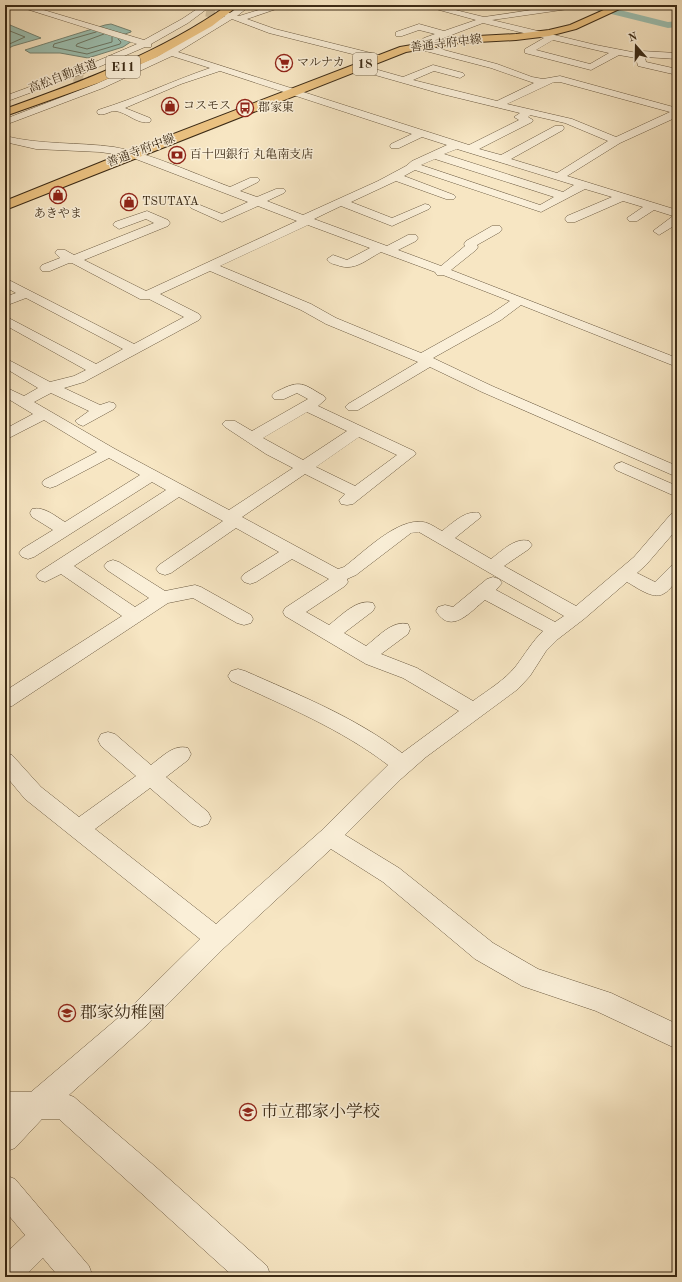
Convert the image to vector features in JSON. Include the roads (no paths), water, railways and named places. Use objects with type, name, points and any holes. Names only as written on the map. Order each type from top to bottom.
[{"type":"main road","name":"高松自動車道","points":[[14,114],[160,50],[200,28],[234,5]]},
{"type":"main road","name":"善通寺府中線","points":[[5,206],[131,154],[380,58],[418,46],[459,40],[536,34],[573,27],[623,5]]},
{"type":"main road","name":"高松自動車道","points":[[5,106],[67,84],[158,44],[193,26],[231,14]]},
{"type":"street","points":[[18,5],[124,36],[146,45]]},
{"type":"street","points":[[5,122],[14,114],[102,84],[169,52],[247,5]]},
{"type":"street","points":[[231,14],[284,5]]},
{"type":"street","points":[[425,5],[465,12],[485,21],[551,38],[617,52],[677,56]]},
{"type":"street","points":[[418,46],[427,40],[485,21],[582,5]]},
{"type":"street","points":[[192,7],[205,9]]},
{"type":"street","points":[[5,99],[71,77],[146,45],[205,9]]},
{"type":"street","points":[[231,14],[272,31],[380,58]]},
{"type":"street","points":[[391,26],[408,31]]},
{"type":"street","points":[[399,34],[419,27],[444,34]]},
{"type":"street","points":[[551,38],[528,51],[591,67],[617,52]]},
{"type":"street","points":[[418,46],[494,66],[514,75],[552,88]]},
{"type":"street","points":[[169,52],[332,106],[677,214]]},
{"type":"street","points":[[632,54],[641,57],[641,64],[677,72]]},
{"type":"street","points":[[357,67],[445,92],[499,104],[606,148]]},
{"type":"street","points":[[568,92],[586,85],[594,84],[585,76],[594,68],[591,67]]},
{"type":"street","points":[[101,108],[114,108],[128,104],[172,85],[199,80],[219,68]]},
{"type":"street","points":[[405,80],[433,68],[460,75]]},
{"type":"street","points":[[499,104],[541,84],[560,79],[586,85],[677,112]]},
{"type":"street","points":[[155,84],[168,80],[182,92]]},
{"type":"street","points":[[114,108],[146,120]]},
{"type":"street","points":[[559,176],[616,141],[677,112]]},
{"type":"street","points":[[570,122],[584,115]]},
{"type":"street","points":[[124,120],[136,116]]},
{"type":"street","points":[[470,149],[528,116],[570,122],[616,141]]},
{"type":"street","points":[[502,159],[559,128]]},
{"type":"street","points":[[395,146],[421,134]]},
{"type":"street","points":[[5,140],[10,143],[36,146],[98,147],[131,154],[271,206],[441,272],[520,300],[677,363]]},
{"type":"street","points":[[68,257],[145,296],[212,266],[340,202],[395,178],[414,166],[416,163],[457,145]]},
{"type":"street","points":[[435,155],[564,196]]},
{"type":"street","points":[[414,166],[538,211],[585,184]]},
{"type":"street","points":[[395,178],[450,197]]},
{"type":"street","points":[[230,191],[254,180]]},
{"type":"street","points":[[211,199],[190,208],[222,218],[280,191]]},
{"type":"street","points":[[571,219],[623,196]]},
{"type":"street","points":[[354,208],[378,197]]},
{"type":"street","points":[[340,202],[392,222],[425,207]]},
{"type":"street","points":[[229,225],[271,206]]},
{"type":"street","points":[[633,218],[653,206]]},
{"type":"street","points":[[46,268],[68,257],[137,234],[164,223],[147,214],[119,225]]},
{"type":"street","points":[[659,231],[677,219]]},
{"type":"street","points":[[108,220],[137,234]]},
{"type":"street","points":[[441,272],[462,254],[472,248],[470,244],[496,229]]},
{"type":"street","points":[[333,259],[348,265],[412,238]]},
{"type":"street","points":[[448,250],[462,254]]},
{"type":"street","points":[[212,266],[306,307],[331,321],[426,359],[487,389],[677,472]]},
{"type":"street","points":[[5,282],[135,350]]},
{"type":"street","points":[[5,302],[27,293]]},
{"type":"street","points":[[11,396],[50,388],[79,379],[194,317],[150,294]]},
{"type":"street","points":[[353,407],[426,359],[496,317],[520,300]]},
{"type":"street","points":[[5,320],[97,370]]},
{"type":"street","points":[[5,362],[50,388],[104,409],[83,421]]},
{"type":"street","points":[[252,438],[319,399],[297,387],[279,396]]},
{"type":"street","points":[[11,396],[109,452],[337,576],[339,582],[292,612],[367,655],[410,674],[474,711]]},
{"type":"street","points":[[230,424],[272,451],[304,467],[352,497],[408,454],[306,406]]},
{"type":"street","points":[[5,435],[44,414]]},
{"type":"street","points":[[165,564],[357,430]]},
{"type":"street","points":[[50,483],[109,452]]},
{"type":"street","points":[[622,467],[677,492]]},
{"type":"street","points":[[28,553],[152,475]]},
{"type":"street","points":[[45,576],[179,489]]},
{"type":"street","points":[[38,512],[65,530]]},
{"type":"street","points":[[443,539],[473,517]]},
{"type":"street","points":[[5,1138],[37,1105],[140,1015],[215,940],[329,837],[402,765],[511,684],[523,670],[539,646],[649,552],[677,518]]},
{"type":"street","points":[[337,576],[350,571],[411,527],[422,528],[577,615]]},
{"type":"street","points":[[445,611],[454,616],[483,591],[498,570],[523,544]]},
{"type":"street","points":[[250,578],[292,551]]},
{"type":"street","points":[[62,566],[135,616]]},
{"type":"street","points":[[113,566],[162,598]]},
{"type":"street","points":[[625,574],[657,590],[677,570]]},
{"type":"street","points":[[5,702],[162,598],[195,591],[244,619]]},
{"type":"street","points":[[483,591],[556,630]]},
{"type":"street","points":[[330,634],[366,607]]},
{"type":"street","points":[[367,655],[401,629]]},
{"type":"street","points":[[238,676],[326,716],[380,748],[402,765]]},
{"type":"street","points":[[108,740],[200,818]]},
{"type":"street","points":[[80,829],[182,754]]},
{"type":"street","points":[[5,761],[33,793],[191,917],[215,940]]},
{"type":"street","points":[[329,837],[391,875],[484,951],[531,978],[602,1001],[677,1036]]},
{"type":"street","points":[[5,1105],[64,1106],[147,1178],[256,1277]]},
{"type":"street","points":[[5,1189],[78,1277]]},
{"type":"street","points":[[9,1271],[44,1237]]},
{"type":"water","points":[[111,24],[131,31],[119,36],[132,41],[123,47],[88,58],[60,53],[30,53],[25,50],[105,25]]},
{"type":"water","points":[[5,25],[10,25],[41,38],[13,46],[5,50]]},
{"type":"waterway","points":[[586,5],[629,14],[668,25],[677,24]]},
{"type":"tunnel","points":[[206,12],[228,15]]},
{"type":"tunnel","points":[[74,77],[99,83]]},
{"type":"place","name":"マルナカ","points":[[284,63]]},
{"type":"place","name":"コスモス","points":[[170,106]]},
{"type":"place","name":"郡家東","points":[[245,108]]},
{"type":"place","name":"百十四銀行 丸亀南支店","points":[[177,155]]},
{"type":"place","name":"あきやま","points":[[58,195]]},
{"type":"place","name":"TSUTAYA","points":[[129,202]]},
{"type":"place","name":"郡家幼稚園","points":[[67,1013]]},
{"type":"place","name":"市立郡家小学校","points":[[248,1112]]}]
